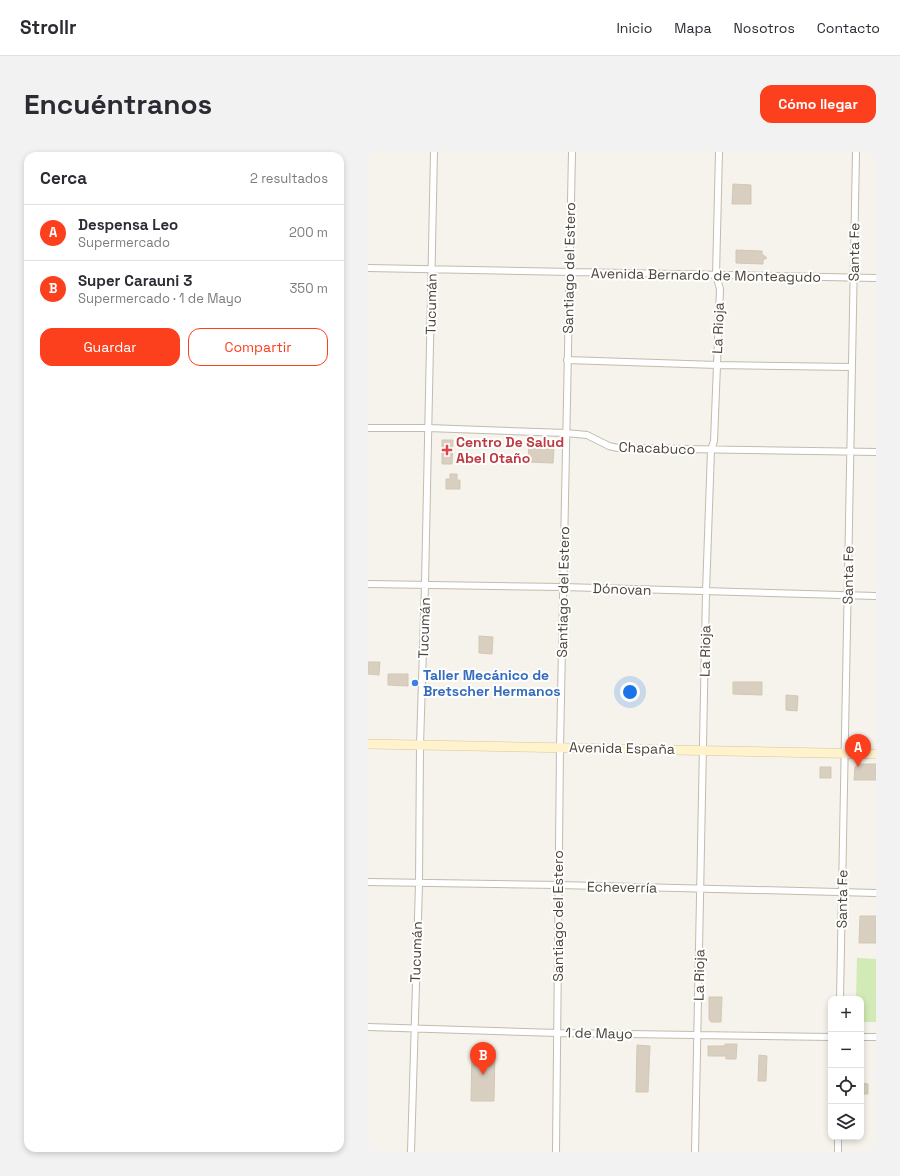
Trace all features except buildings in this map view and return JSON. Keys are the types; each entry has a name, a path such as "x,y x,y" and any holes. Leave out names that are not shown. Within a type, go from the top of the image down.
{"street":[{"name":"Tucumán","path":"411,1152 419,884 420,745 425,585 434,152"},
{"name":"Santiago del Estero","path":"556,1152 560,747 572,152"},
{"name":"La Rioja","path":"695,1152 706,592 711,450 714,441 720,289 716,275 719,152"},
{"name":"Santa Fe","path":"840,996 856,152"},
{"name":"Avenida Bernardo de Monteagudo","path":"368,268 876,278"},
{"path":"567,360 717,365 852,367"},
{"name":"Chacabuco","path":"368,428 428,428 566,433 587,435 610,446 618,448 876,452"},
{"name":"Dónovan","path":"368,584 876,596"},
{"name":"Avenida España","path":"368,744 876,754"},
{"name":"Echeverría","path":"368,882 876,893"},
{"name":"1 de Mayo","path":"368,1027 828,1037"},
{"path":"864,1037 876,1037"},
{"path":"838,1140 838,1152"}],"green space":[{"path":"857,958 876,959 876,1022 864,1022 864,996 856,996"}],"place":[{"name":"Centro De Salud Abel Otaño","path":"447,450"},
{"name":"Taller Mecánico de Bretscher Hermanos","path":"415,683"},
{"name":"Despensa Leo","path":"858,767"},
{"name":"Super Carauni 3","path":"483,1075"}]}
